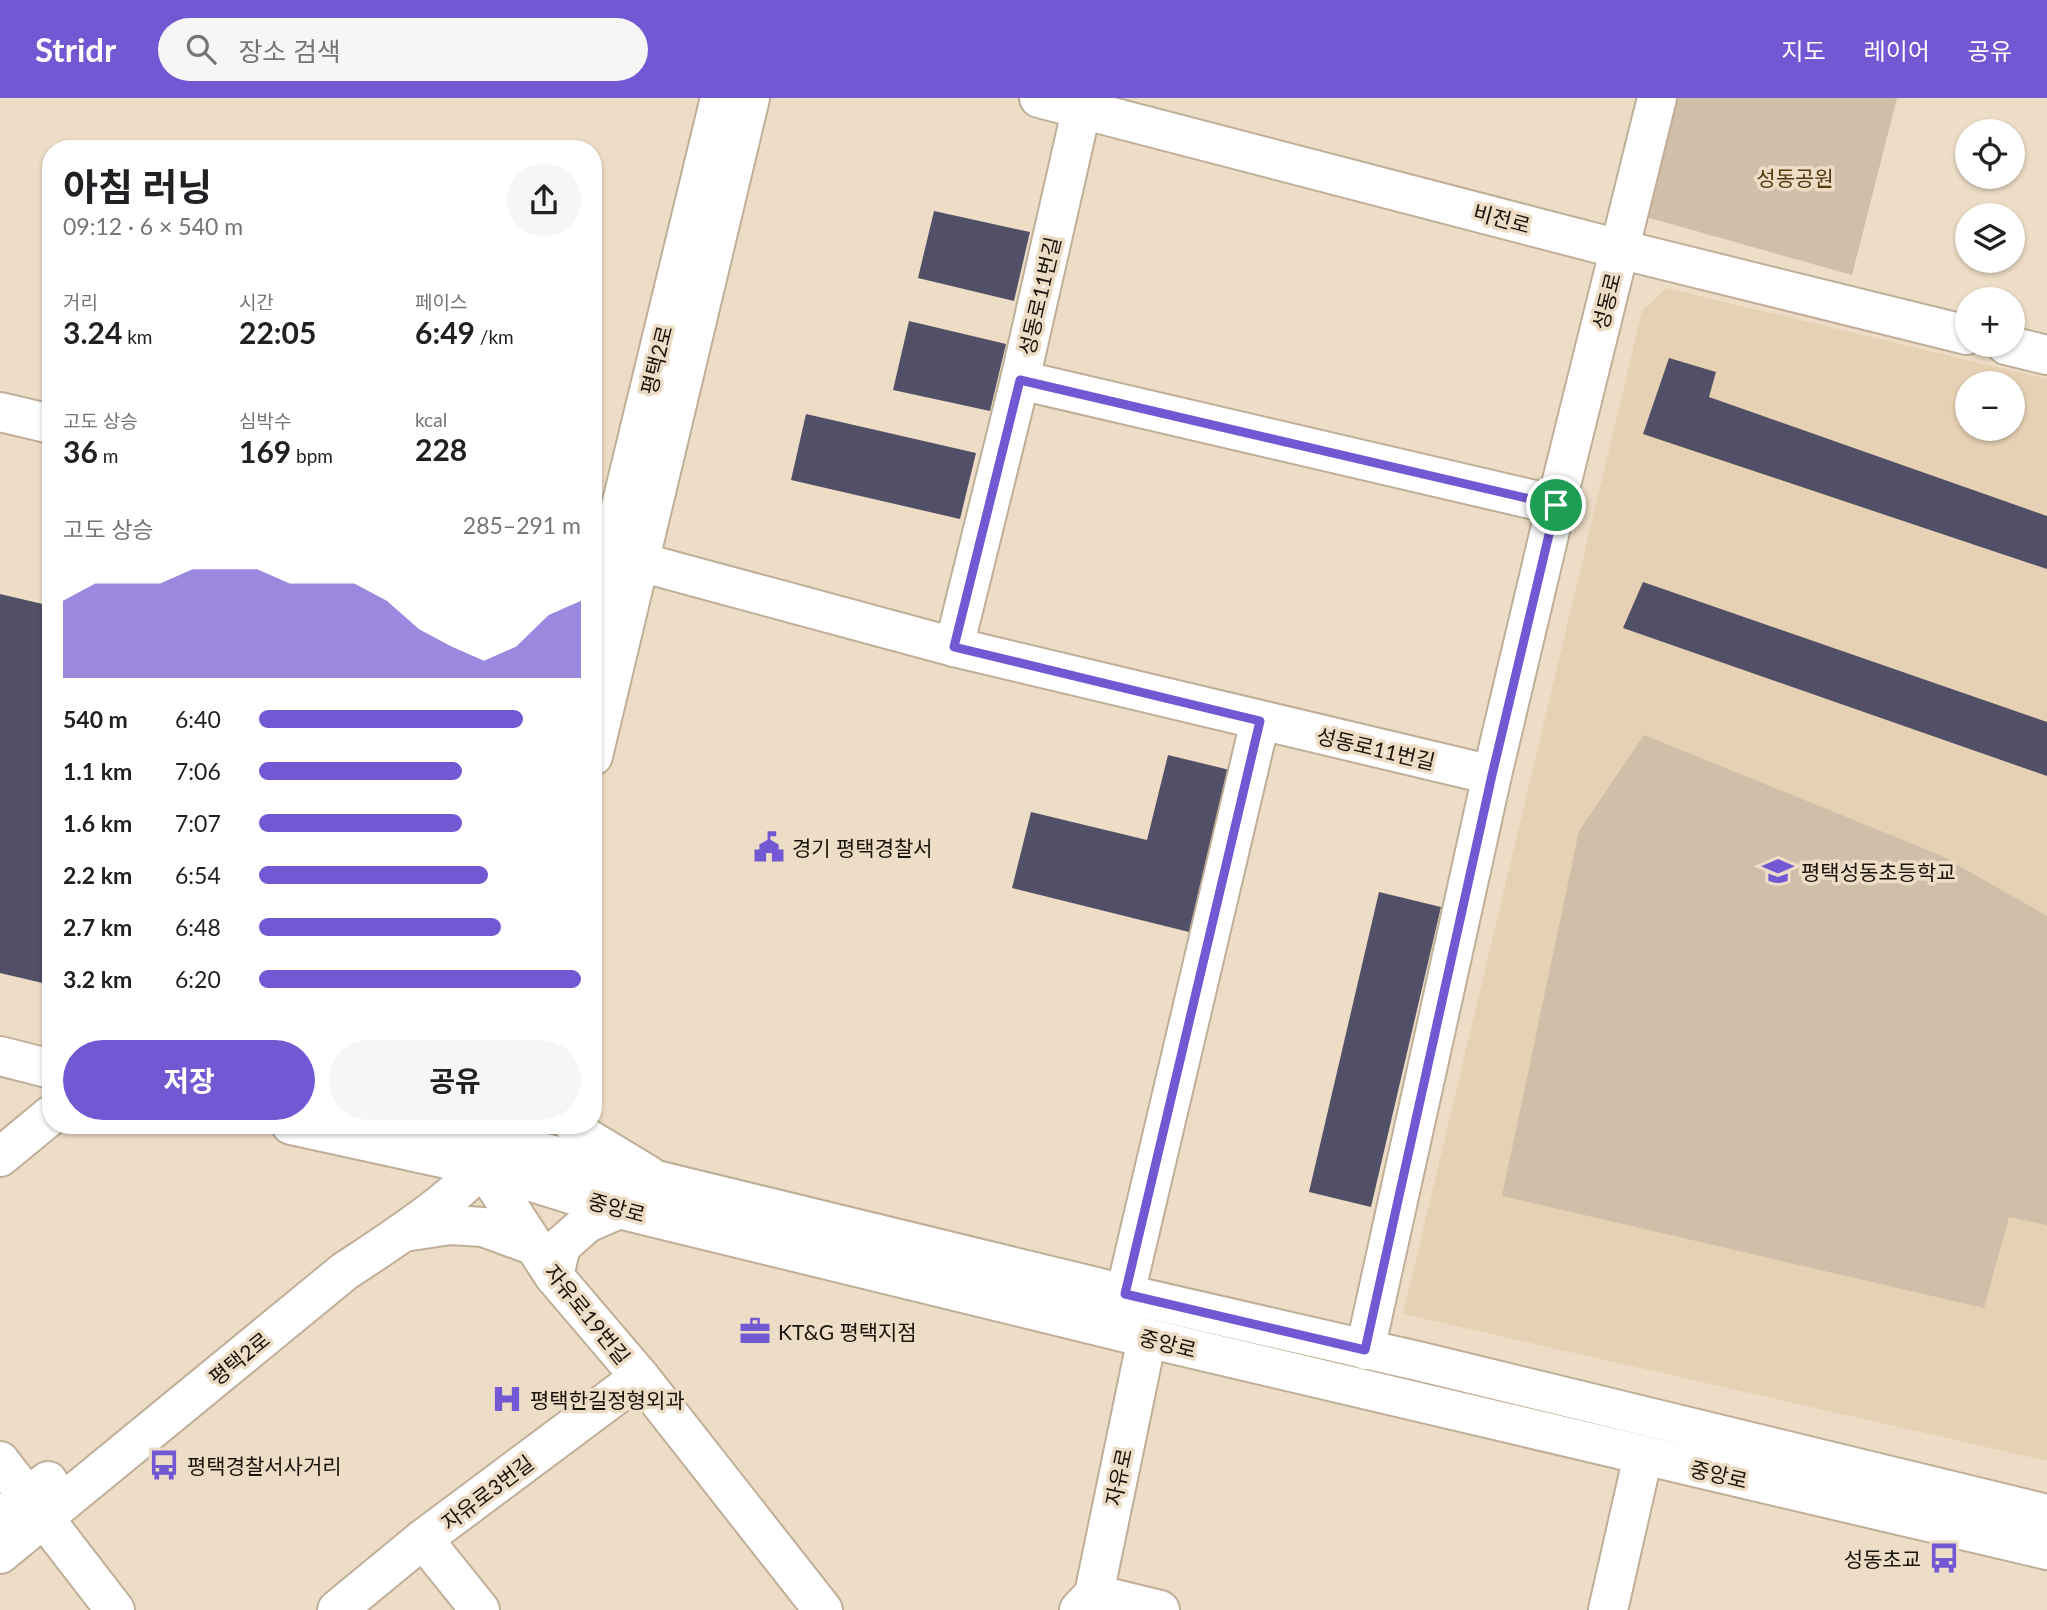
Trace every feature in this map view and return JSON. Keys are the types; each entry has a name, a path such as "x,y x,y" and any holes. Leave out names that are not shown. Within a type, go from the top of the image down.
{"street":[{"name":"평택2로","path":"602,594 614,557 720,98"},
{"path":"602,670 614,557 750,98"},
{"name":"비전로","path":"1039,98 1082,103 1619,249 1955,332"},
{"name":"성동로","path":"1365,1350 1492,775 1657,98"},
{"name":"성동로11번길","path":"954,647 1020,380 1082,103"},
{"path":"2025,350 2047,355"},
{"path":"1020,380 1556,505"},
{"path":"0,412 42,422"},
{"name":"성동로11번길","path":"614,557 954,647 1492,775"},
{"path":"1125,1294 1260,721"},
{"path":"0,1029 42,1039"},
{"path":"0,1056 42,1067"},
{"path":"0,1157 42,1122"},
{"name":"중앙로","path":"386,1134 482,1143 618,1209 1147,1338 2047,1550"},
{"name":"중앙로","path":"446,1134 656,1180 2047,1514"},
{"path":"581,1134 656,1180"},
{"name":"평택2로","path":"0,1554 23,1511 345,1271 404,1232 482,1143"},
{"path":"23,1511 482,1143"},
{"name":"자유로19번길","path":"482,1143 545,1261 823,1610"},
{"path":"404,1232 450,1225 483,1227 545,1261 587,1223 618,1209"},
{"name":"자유로","path":"1086,1602 1147,1338"},
{"name":"자유로3번길","path":"337,1610 423,1539 640,1377"},
{"path":"1608,1610 1643,1456"},
{"path":"0,1461 23,1511 115,1610"},
{"path":"423,1539 480,1610"},
{"path":"1086,1602 1160,1610"}],"shaded area":[{"name":"평택성동초등학교","path":"1666,288 2014,371 1955,371 1955,441 2025,441 2025,374 2047,379 2047,1461 1403,1314 1642,311"}],"green space":[{"name":"성동공원","path":"1668,98 1897,98 1852,275 1639,215"},
{"path":"1644,735 1940,855 2047,916 2047,1225 2009,1217 1984,1308 1502,1196 1579,831"}],"building":[{"path":"934,211 1030,232 1014,301 918,278"},
{"path":"909,321 1006,344 990,411 893,390"},
{"path":"1669,358 1716,372 1709,397 2047,516 2047,569 1643,434"},
{"path":"806,414 976,453 960,519 791,480"},
{"path":"1643,582 2047,722 2047,776 1623,628"},
{"path":"0,594 42,604 42,983 0,973"},
{"path":"1168,755 1234,771 1193,933 1012,888 1031,812 1147,840"},
{"path":"1379,892 1441,907 1371,1207 1309,1192"}],"place":[{"name":"경기 평택경찰서","path":"769,847"},
{"name":"평택성동초등학교","path":"1778,871"},
{"name":"KT&G 평택지점","path":"755,1331"},
{"name":"평택한길정형외과","path":"507,1399"},
{"name":"평택경찰서사거리","path":"164,1465"},
{"name":"성동초교","path":"1944,1558"}],"route":[{"path":"1020,380 1556,505 1492,775 1365,1350 1125,1294 1260,721 954,647 1020,380"}]}
